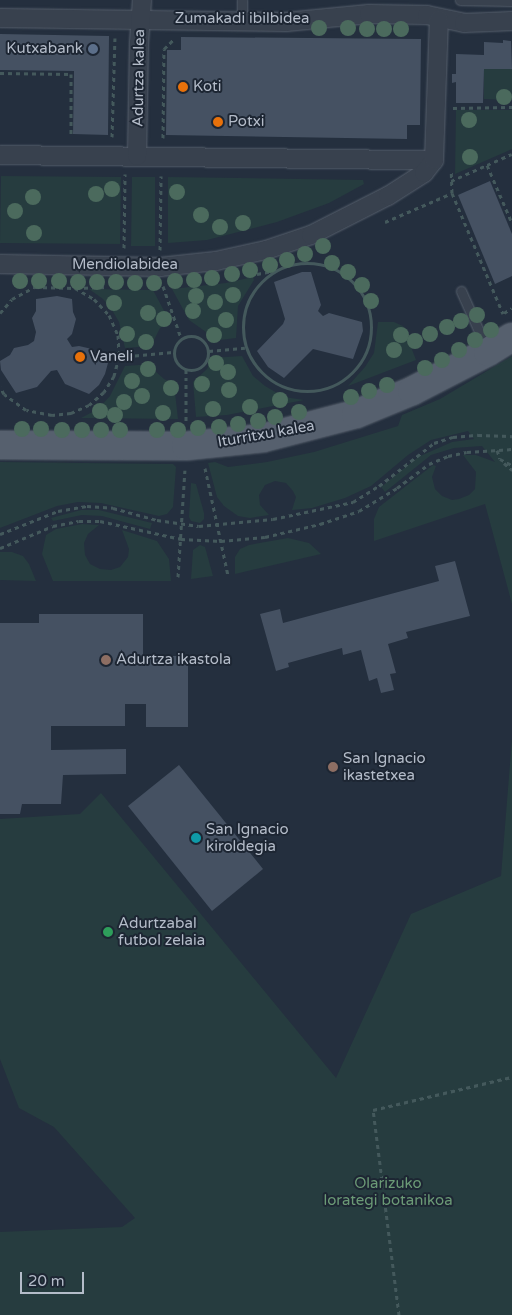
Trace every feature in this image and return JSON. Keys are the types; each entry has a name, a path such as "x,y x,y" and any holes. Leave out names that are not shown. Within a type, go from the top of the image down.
{"main road":[{"name":"Iturritxu kalea","path":"0,445 190,435 264,438 356,414 412,391 508,325"}],"street":[{"name":"Adurtza kalea","path":"136,165 142,0"},
{"name":"Zumakadi ibilbidea","path":"0,18 286,22 369,14 418,14 464,23 512,21"},
{"path":"0,155 136,165 162,157 434,160 439,19"},
{"name":"Mendiolabidea","path":"0,264 160,267 216,261 266,250 311,235 345,220 410,183 424,173 434,160"}],"lane":[{"path":"242,0 242,22"},
{"path":"460,0 512,1"},
{"path":"461,291 483,341"}],"path":[{"path":"104,138 112,138 115,19"},
{"path":"162,157 164,49 177,36"},
{"path":"0,73 71,74 70,137 79,137"},
{"path":"450,108 512,106"},
{"path":"162,138 172,138"},
{"path":"451,181 512,154"},
{"path":"487,164 512,223"},
{"path":"116,173 125,173 136,165"},
{"path":"125,173 124,248 133,248"},
{"path":"152,173 161,173 160,267 163,286 181,338 174,352 176,361 186,369 192,370 202,366 208,357 208,351 201,338 191,335 181,338"},
{"path":"452,193 508,325"},
{"path":"151,249 168,248"},
{"path":"299,263 316,263 334,268 355,284 369,307 372,324 370,342 364,359 353,373 338,384 322,390 303,392 268,379 254,365 245,348 242,326 246,304 258,285 275,271 299,263"},
{"path":"0,313 12,299 36,287 75,288 94,298 109,315 118,335 119,358 114,376 104,392 89,405 71,413 52,415 26,410 4,394 0,386"},
{"path":"483,341 508,325 512,308"},
{"path":"208,351 245,348"},
{"path":"119,358 174,352"},
{"path":"178,577 190,435 186,369"},
{"path":"190,435 218,525 228,574"},
{"path":"0,534 58,511 87,506 113,508 182,524 218,525 273,519 353,502 379,486 434,443 453,437 478,435 512,436"},
{"path":"0,548 53,526 79,521 100,521 181,539 221,541 264,537 320,524 359,511 397,488 428,464 448,456 467,452 512,449"},
{"path":"497,450 500,459 512,470"},
{"path":"500,459 512,465"},
{"path":"399,1315 373,1110 512,1078"}],"green space":[{"path":"484,69 512,69 512,100 484,99"},
{"path":"456,110 512,110 512,149 455,174"},
{"path":"1,176 121,177 120,244 0,243"},
{"path":"132,177 155,177 155,246 131,246"},
{"path":"168,177 363,180 364,184 329,203 277,222 207,240 168,243"},
{"path":"253,277 254,280 238,306 236,338 212,341 206,332 189,320 172,289 226,283"},
{"path":"89,289 153,290 170,322 160,328 151,346 125,348 119,322 112,310 103,299"},
{"path":"378,322 394,322 403,326 416,360 348,386 365,367 374,353"},
{"path":"242,356 253,376 265,386 284,397 304,400 227,415 196,417 193,382 207,369 212,358"},
{"path":"512,356 512,604 485,504 374,541 374,519 379,507 433,465 436,466 432,477 435,489 442,496 452,500 459,499 469,495 475,489 476,472 463,455 476,455 495,462 482,446 454,448 431,455 385,492 381,487 418,457 452,442 474,439 468,431 431,440 408,455 371,486 345,498 312,508 292,510 296,497 293,491 286,483 275,481 265,485 259,495 260,505 269,515 250,518 238,516 224,506 217,497 208,463 215,462 228,467 267,462 314,452 398,426 402,415 440,399"},
{"path":"152,364 155,371 164,379 174,384 178,419 81,418 98,409 110,396 125,366"},
{"path":"0,462 173,464 176,467 173,507 167,514 159,516 101,503 78,502 57,506 0,528"},
{"path":"191,483 196,484 204,513 204,519 200,523 191,521 189,517"},
{"path":"81,510 99,510 152,523 150,529 102,516 82,515 53,521 51,518"},
{"path":"82,524 99,525 88,534 84,543 85,555 90,564 100,569 111,570 120,567 128,557 129,549 122,530 157,541 169,559 171,581 53,581 42,554 46,535 56,529"},
{"path":"288,538 309,543 321,554 235,574 235,557 240,549 249,545"},
{"path":"200,545 205,547 213,576 191,579 193,550"},
{"path":"0,552 12,552 23,556 29,564 36,581 0,580"},
{"name":"Olarizuko lorategi botanikoa","path":"512,739 512,1315 0,1315 0,1232 122,1227 135,1218 54,1127 19,1108 0,1059 0,819 80,814 101,793 336,1078 411,914 501,876"}],"building":[{"path":"0,34 109,36 108,135 73,134 74,71 0,70"},
{"path":"181,37 421,39 420,125 407,125 407,139 166,135 167,50 181,50"},
{"path":"503,40 511,41 512,69 484,69 483,103 456,103 456,82 452,83 452,74 456,74 456,54 484,55 484,42 503,43"},
{"path":"490,181 512,234 512,276 495,284 458,195"},
{"path":"302,272 311,272 321,305 318,311 323,316 329,313 362,322 363,331 353,359 313,349 284,378 268,367 257,351 283,324 285,319 274,282"},
{"path":"57,296 72,299 73,312 76,319 72,334 67,339 72,347 79,346 92,349 98,357 108,363 105,374 99,385 89,394 65,384 57,370 51,371 37,387 16,393 1,370 0,361 10,355 14,348 28,345 34,341 36,332 32,318 36,311 36,299"},
{"path":"455,561 470,616 406,632 408,638 388,644 396,673 390,674 394,690 381,693 377,678 369,681 361,650 343,655 342,648 288,663 289,667 276,671 260,614 280,609 283,623 439,581 435,566"},
{"path":"39,614 143,614 143,656 188,656 188,727 146,727 146,704 125,704 125,726 51,726 51,750 126,749 126,774 63,775 61,804 22,804 20,814 0,814 0,623 39,623"},
{"name":"San Ignacio kiroldegia","path":"179,765 263,869 212,911 128,806"}],"place":[{"name":"Kutxabank","path":"93,49"},
{"name":"Koti","path":"183,87"},
{"name":"Potxi","path":"218,122"},
{"name":"Vaneli","path":"80,357"},
{"name":"Adurtza ikastola","path":"106,660"},
{"name":"San Ignacio ikastetxea","path":"333,767"},
{"name":"San Ignacio kiroldegia","path":"196,838"},
{"name":"Adurtzabal futbol zelaia","path":"108,932"}]}
